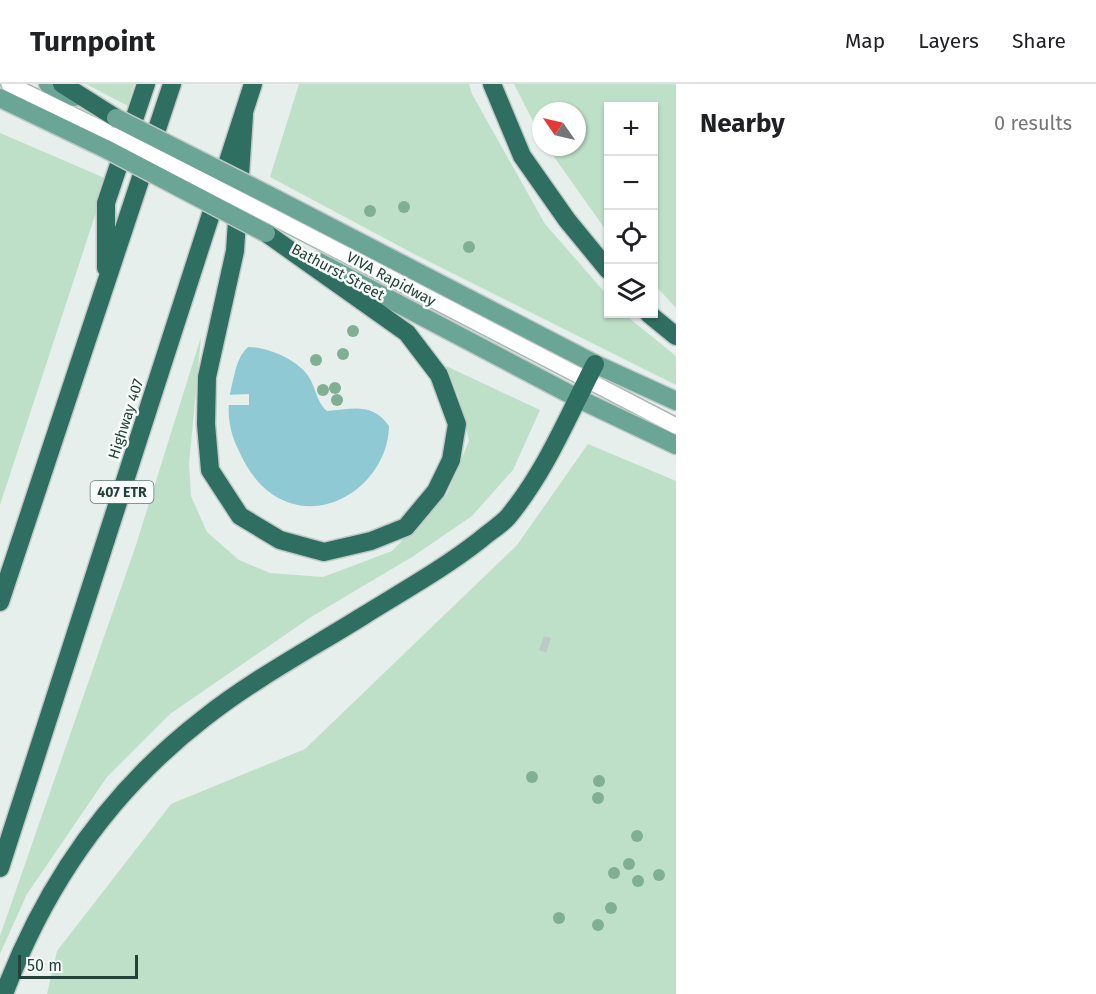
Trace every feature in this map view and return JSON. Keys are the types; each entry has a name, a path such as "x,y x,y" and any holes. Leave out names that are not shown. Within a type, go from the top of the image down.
{"highway":[{"path":"62,84 112,134"},
{"path":"106,282 106,203 146,84"},
{"path":"0,602 172,84"},
{"name":"Highway 407","path":"0,868 253,84"},
{"path":"492,84 522,156 567,220 604,264"},
{"path":"243,115 235,251 207,377 206,424 210,470 240,516 280,540 324,552 371,541 406,527 436,491 451,460 457,424 439,375 407,333 271,216"},
{"path":"654,318 676,336"},
{"path":"4,994 15,964 46,902 85,838 143,772 203,719 312,648 446,567 507,518 557,444 595,364"}],"main road":[{"name":"Bathurst Street","path":"48,84 112,134 271,216 676,401"},
{"name":"Bathurst Street","path":"0,98 112,134 271,216 579,399 676,445"}],"lane":[{"path":"9,84 112,134"},
{"name":"VIVA Rapidway","path":"271,216 676,426"}],"green space":[{"path":"86,84 134,84 128,106"},
{"path":"299,84 469,84 472,94 545,224 604,291 604,318 629,318 676,356 676,385 414,254 270,177"},
{"path":"514,84 676,84 676,308 658,288 658,102 604,102 604,227 553,156 586,156 586,102 532,102 532,119"},
{"path":"0,133 107,179 0,505"},
{"path":"201,337 189,464 191,496 207,532 239,560 270,573 323,577 392,551 447,494 469,441 459,398 446,366 540,410 513,470 472,516 412,557 311,617 170,714 107,777 27,894 0,954 0,936 136,545"},
{"path":"588,444 676,481 676,994 47,994 57,951 171,804 305,749 517,545"}],"water":[{"path":"248,347 266,350 294,362 308,375 320,402 327,411 369,410 383,418 389,426 386,447 377,466 365,482 349,494 331,503 312,506 292,503 272,494 252,475 236,443 229,413 229,397 236,366"}],"pier":[{"path":"249,394 249,405 227,405 227,395"}],"building":[{"path":"544,636 551,638 546,653 539,650"}]}
